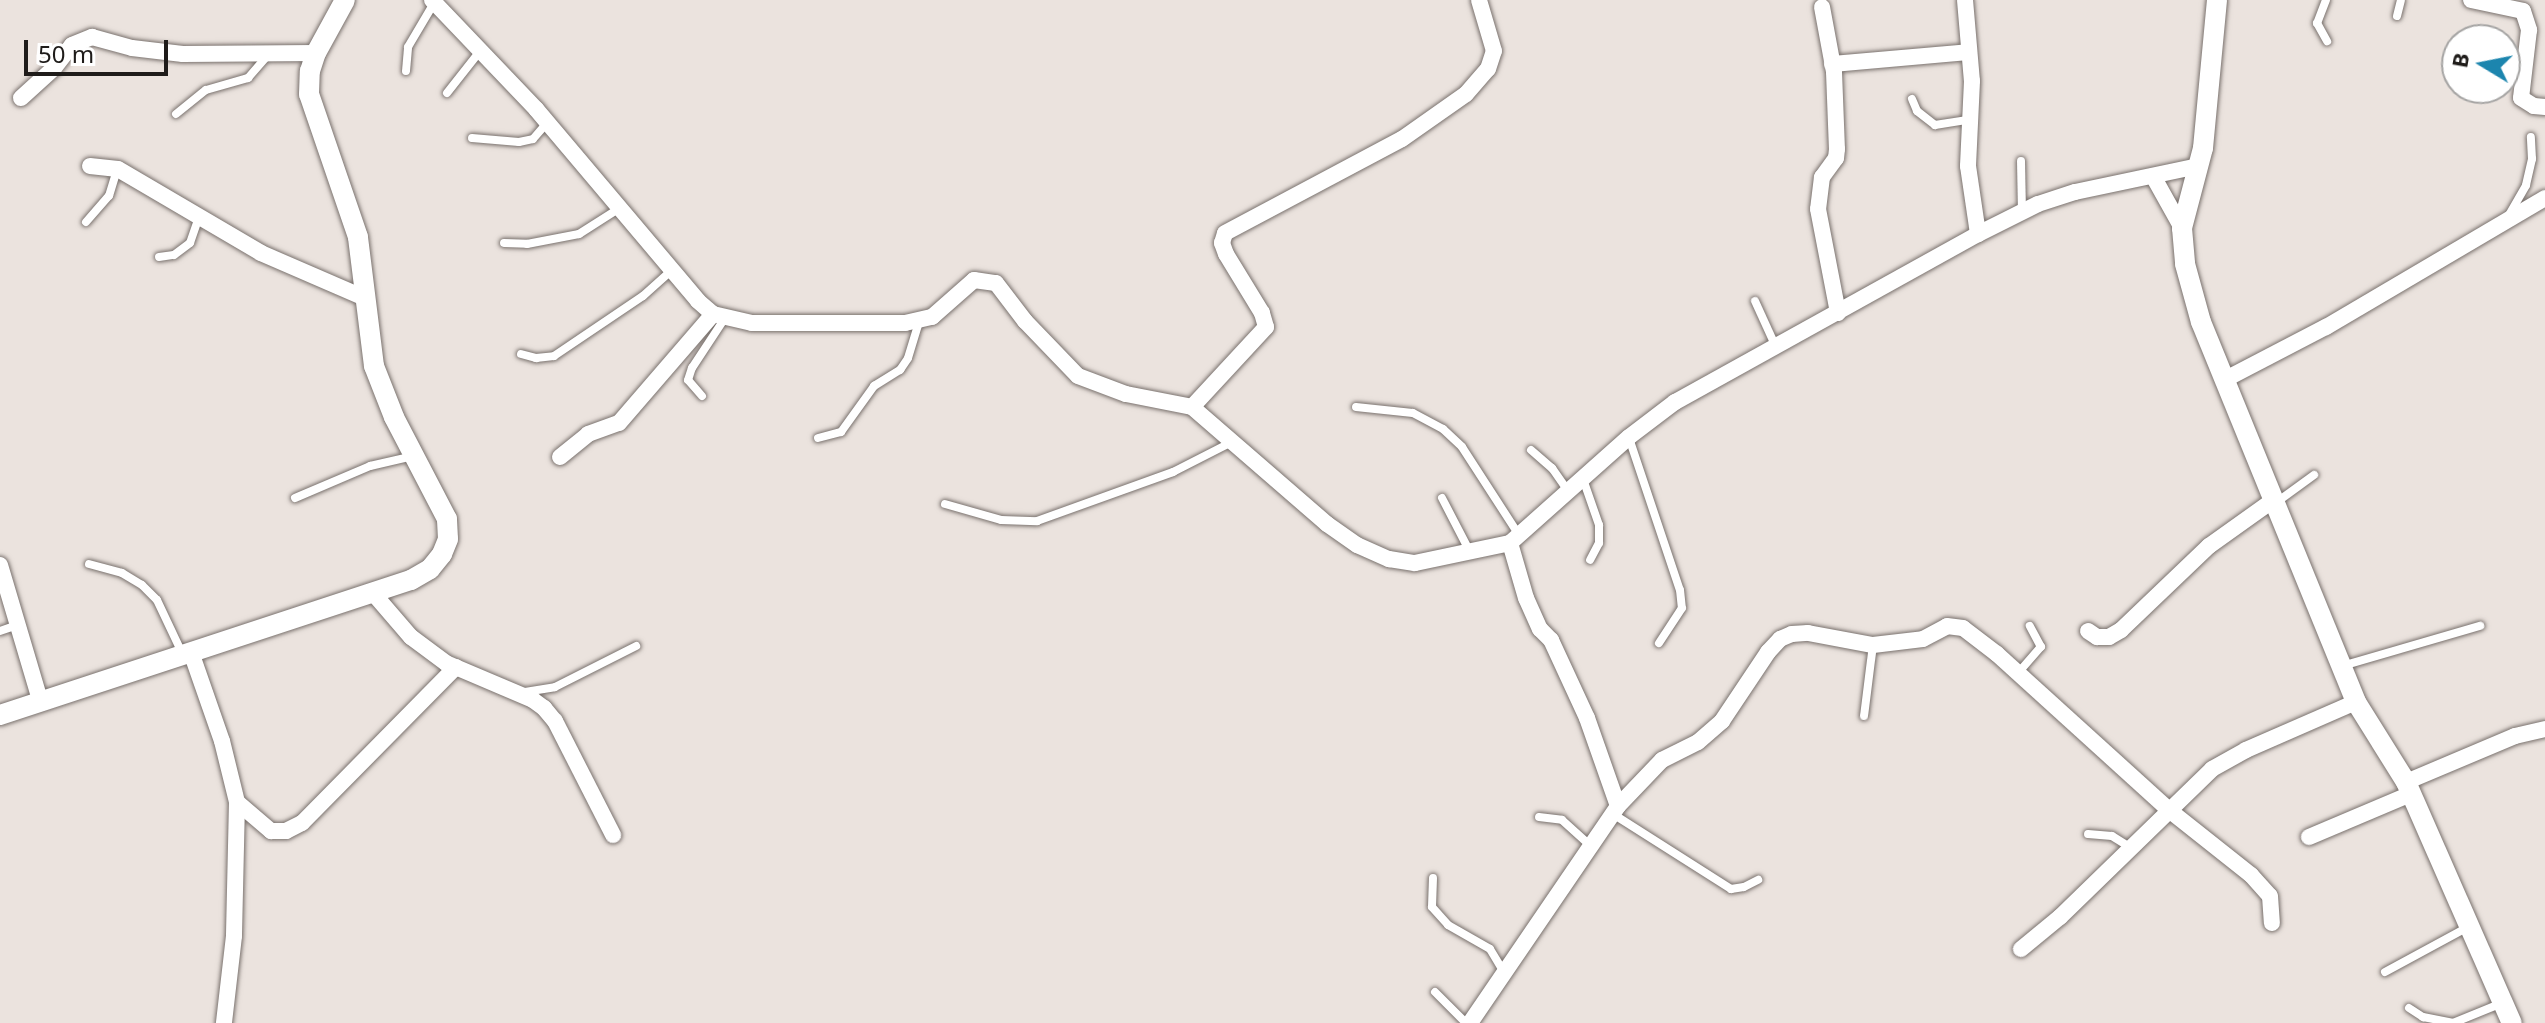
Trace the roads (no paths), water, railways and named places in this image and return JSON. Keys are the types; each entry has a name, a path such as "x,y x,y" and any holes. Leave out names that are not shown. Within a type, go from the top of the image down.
{"street":[{"path":"0,715 188,656 411,580 430,569 442,554 448,539 447,519 374,366 358,237 309,94 310,71 316,53 345,0"},
{"path":"1192,407 1266,327 1262,313 1226,254 1222,243 1225,233 1402,139 1466,94 1488,69 1494,51 1479,0"},
{"path":"1965,0 1972,81 1968,166 1978,234"},
{"path":"2217,0 2198,166 2182,228 2185,264 2197,307 2273,503 2356,702 2409,788 2512,1023"},
{"path":"2471,0 2523,11 2529,30 2521,98 2534,106 2545,107"},
{"path":"433,2 482,49 672,270 719,315 752,323 919,320 932,317 974,280 982,278 996,283 1025,321 1078,376 1126,394 1192,407 1327,524 1357,545 1389,559 1415,563 1471,553 1514,539 1629,437 1675,402 1978,234 2022,212 2075,192 2198,166"},
{"path":"1822,7 1832,64 1837,149 1836,158 1822,177 1818,209 1838,313"},
{"path":"21,98 72,45 92,37 132,48 183,54 316,53"},
{"path":"1832,64 1968,52"},
{"path":"90,166 118,169 261,253 365,298"},
{"path":"2153,176 2182,228"},
{"path":"2224,380 2326,327 2545,198"},
{"path":"560,457 588,434 619,423 719,315"},
{"path":"2088,631 2097,637 2109,637 2121,630 2209,546 2273,503"},
{"path":"1514,539 1526,598 1587,718 1616,810"},
{"path":"0,565 41,703"},
{"path":"373,593 411,637 456,667 533,700 555,721 613,835"},
{"path":"1468,1023 1616,810 1662,760 1698,742 1722,721 1780,639 1792,634 1808,633 1873,645 1923,639 1955,626 1963,628 2018,673 2169,810 2251,875 2270,896 2272,923"},
{"path":"188,656 222,741 237,802 234,936 224,1023"},
{"path":"237,802 271,831 286,831 302,823 456,667"},
{"path":"2021,949 2060,917 2212,769 2246,750 2356,702"},
{"path":"2309,837 2515,736 2545,729"}],"lane":[{"path":"2326,0 2317,23 2327,41"},
{"path":"2397,16 2401,0"},
{"path":"406,71 408,47 433,2"},
{"path":"447,93 482,49"},
{"path":"176,114 206,90 248,78 269,54"},
{"path":"1912,99 1917,111 1935,125 1968,120"},
{"path":"472,138 519,142 533,139 547,122"},
{"path":"2505,222 2526,185 2532,159 2531,137"},
{"path":"2021,161 2022,212"},
{"path":"86,222 109,196 118,169"},
{"path":"504,243 527,244 579,234 620,208"},
{"path":"159,257 174,255 190,243 199,216"},
{"path":"521,354 536,358 554,356 643,296 672,270"},
{"path":"1755,301 1777,348"},
{"path":"702,396 688,380 719,315"},
{"path":"818,438 841,432 874,386 900,370 908,358 919,320"},
{"path":"1356,407 1413,413 1443,429 1462,447 1514,539"},
{"path":"1629,437 1680,590 1682,608 1659,643"},
{"path":"945,504 1001,520 1037,521 1173,472 1232,441"},
{"path":"1531,450 1552,468 1568,491"},
{"path":"295,498 370,466 414,455"},
{"path":"2273,503 2314,475"},
{"path":"1583,478 1599,525 1599,543 1590,560"},
{"path":"1442,498 1471,553"},
{"path":"89,564 122,573 157,600 188,656"},
{"path":"0,631 18,625"},
{"path":"2018,673 2041,647 2030,626"},
{"path":"2341,667 2480,626"},
{"path":"1864,716 1873,645"},
{"path":"516,692 540,692 555,687 636,646"},
{"path":"1616,810 1731,889 1758,880"},
{"path":"1539,817 1562,820 1591,846"},
{"path":"2088,834 2112,836 2131,848"},
{"path":"1433,878 1432,907 1448,925 1490,949 1505,973"},
{"path":"2385,972 2469,927"},
{"path":"1435,992 1468,1023"},
{"path":"2409,1008 2423,1017 2453,1023 2503,1003"}]}
